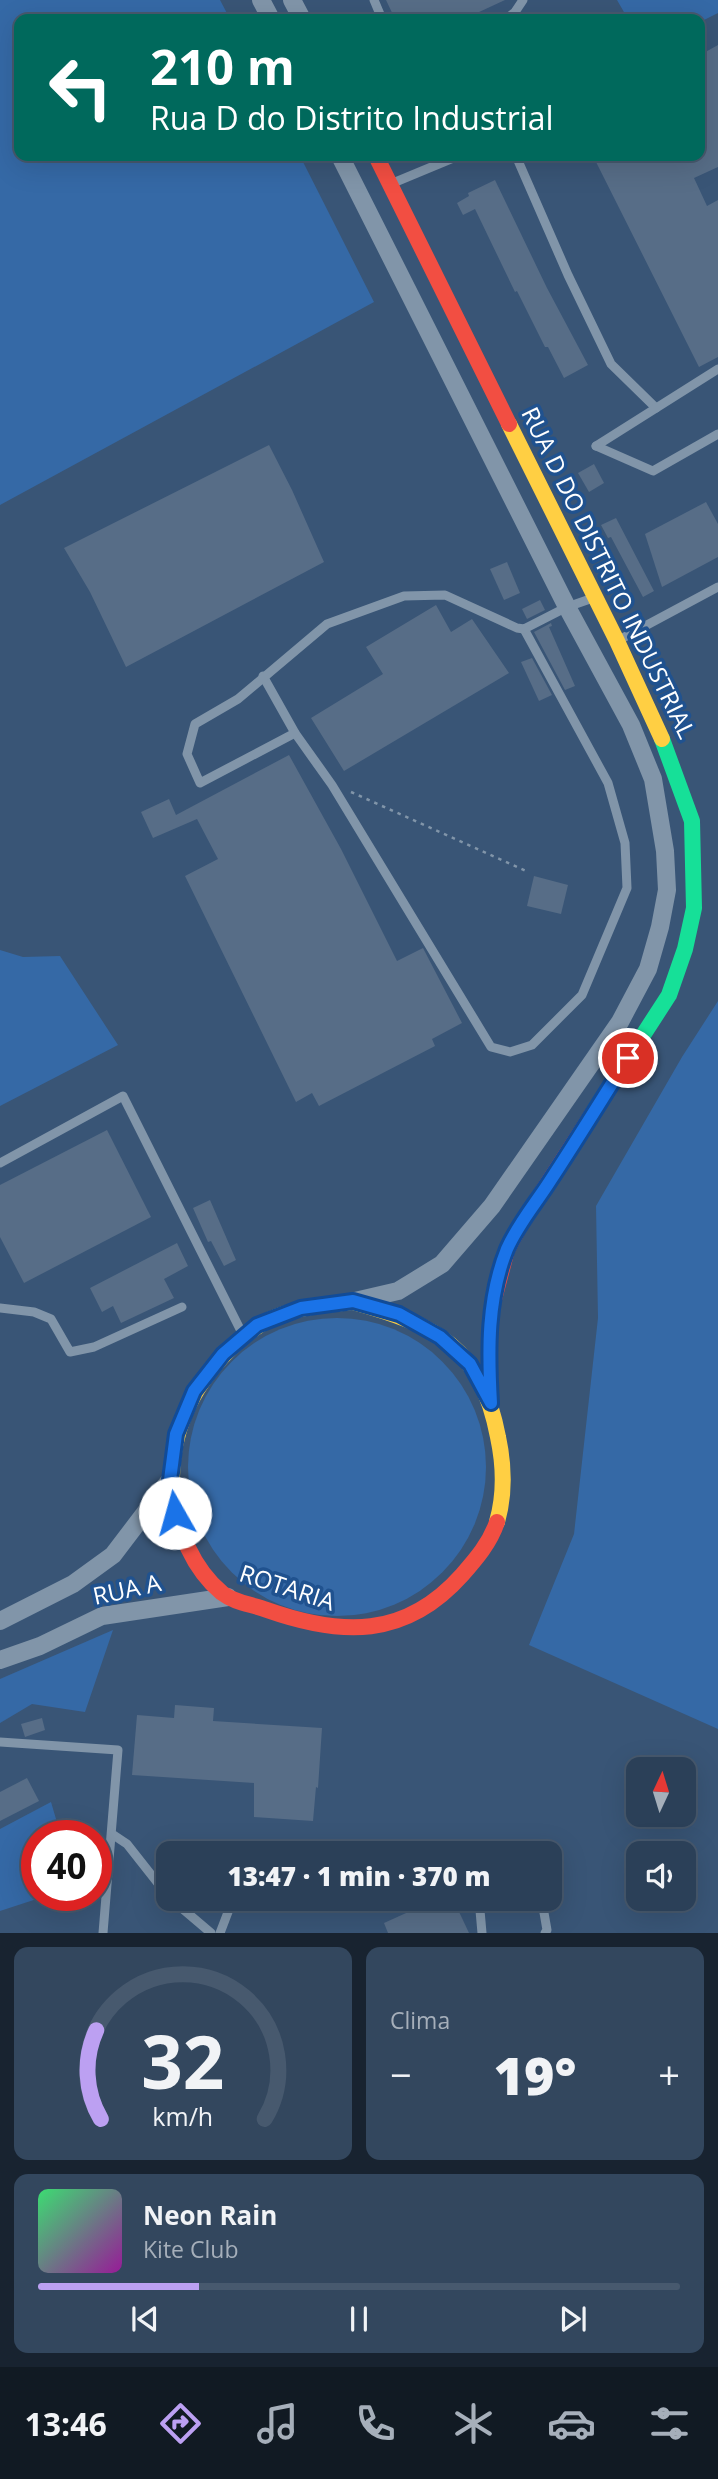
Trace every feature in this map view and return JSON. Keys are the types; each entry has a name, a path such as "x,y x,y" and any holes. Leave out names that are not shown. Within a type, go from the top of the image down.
{"street":[{"name":"RUA D DO DISTRITO INDUSTRIAL","path":"343,161 567,607 631,725 653,779 665,851 667,890 648,969 620,1022 492,1206 442,1264 398,1291 353,1301"},
{"name":"RUA D DO DISTRITO INDUSTRIAL","path":"379,161 617,641 671,760 692,821 694,908 685,949 668,995 528,1212 508,1248 500,1272 490,1326 488,1348 491,1403"},
{"name":"ROTARIA","path":"353,1301 399,1314 440,1337 470,1364 491,1403 502,1457 503,1485 499,1513 490,1540 458,1581 435,1600 384,1626 344,1630 303,1622 228,1597 203,1573 186,1544 175,1513 170,1480 176,1434 194,1391 223,1354 257,1325 301,1308 353,1301"},
{"name":"RUA A","path":"0,1621 73,1584 113,1555 170,1480"},
{"name":"RUA A","path":"0,1660 40,1646 102,1616 228,1597"}],"lane":[{"path":"512,14 523,0"},
{"path":"392,184 446,161"},
{"path":"518,161 611,364 656,408"},
{"path":"718,369 596,446 653,471 718,434"},
{"path":"617,641 718,587"},
{"path":"295,733 200,783 187,754 195,724 238,699 327,624 404,596 445,595 524,629 567,607 595,597"},
{"path":"263,676 295,733 332,785 491,1047 510,1052 532,1045 582,995 627,888 625,843 608,783 524,629"},
{"path":"0,1163 123,1096 243,1337"},
{"path":"0,1308 34,1312 51,1319 70,1352 94,1347 182,1307"},
{"path":"0,1742 118,1750 112,1834 127,1844 156,1880"},
{"path":"103,1933 105,1911"},
{"path":"186,1911 211,1933"},
{"path":"220,1933 228,1911"},
{"path":"480,1911 482,1933"},
{"path":"544,1911 547,1930 545,1933"}],"path":[{"path":"332,785 372,799 526,870"}],"shaded area":[{"path":"0,0 220,0 227,14 14,14 14,161 303,161 374,302 0,505"},
{"path":"617,0 718,0 718,13 705,20 705,14 625,14"},
{"path":"0,950 23,957 60,956 118,1045 0,1106"},
{"path":"718,1001 718,1729 529,1645 574,1534 598,1318 596,1206 682,1057"},
{"path":"337,1318 366,1321 394,1330 420,1343 442,1362 461,1384 474,1410 483,1438 486,1467 483,1496 474,1524 461,1550 442,1572 420,1591 394,1604 366,1613 337,1616 308,1613 280,1604 254,1591 232,1572 213,1550 200,1524 191,1496 188,1467 191,1438 200,1410 213,1384 232,1362 254,1343 280,1330 308,1321"},
{"path":"113,1630 85,1712 32,1704 0,1723 0,1679"},
{"path":"51,1802 56,1820 21,1820 21,1904 0,1911 0,1829"}],"building":[{"path":"386,0 505,0 475,14 393,14"},
{"path":"718,45 718,167 694,178 707,206 718,200 718,357 699,367 596,161 705,161 705,52"},
{"path":"495,180 588,365 564,378 517,291 515,292 475,209 463,215 457,203 469,196 468,193"},
{"path":"269,445 324,562 126,667 90,592 64,548"},
{"path":"594,464 604,483 589,492 578,473"},
{"path":"706,502 718,524 718,557 662,587 645,534"},
{"path":"616,518 654,591 643,597 611,537 608,538 601,525"},
{"path":"507,562 520,593 504,600 490,569"},
{"path":"540,600 545,610 527,619 522,609"},
{"path":"436,605 451,632 472,619 509,673 344,771 311,718 383,674 366,647"},
{"path":"551,623 552,626 549,627 575,686 565,690 534,632"},
{"path":"532,658 552,695 539,701 521,662"},
{"path":"289,755 341,849 397,961 423,948 462,1023 432,1039 435,1046 319,1106 312,1093 296,1102 185,876 218,859 197,819 153,838 141,812 169,799 176,815"},
{"path":"534,876 568,885 561,914 527,906"},
{"path":"107,1130 151,1217 24,1283 0,1237 0,1185"},
{"path":"210,1200 236,1260 224,1266 211,1241 208,1242 193,1208"},
{"path":"177,1243 188,1266 164,1279 174,1298 121,1323 113,1306 102,1312 90,1288"},
{"path":"175,1705 214,1708 213,1721 322,1728 313,1821 254,1817 254,1783 132,1775 137,1715 174,1718"},
{"path":"42,1718 45,1730 25,1737 21,1724"},
{"path":"27,1778 39,1801 0,1821 0,1792"},
{"path":"410,1911 459,1911 469,1933 388,1933 384,1923"}],"traffic: fast":[{"path":"594,1111 669,995 685,949 694,908 692,821 662,739"}],"traffic: slow":[{"path":"509,424 617,641 662,739"},
{"path":"353,1302 408,1320 431,1331 450,1344 467,1361 480,1381 490,1406 500,1448 502,1490 497,1522"},
{"path":"173,1494 174,1453 184,1415 203,1380 230,1349 253,1329 289,1312 353,1302"}],"traffic: jam":[{"path":"378,161 509,424"},
{"path":"491,1403 489,1345 492,1307 507,1250 594,1111"},
{"path":"173,1494 178,1521 188,1548 203,1572 222,1593 294,1619 346,1627 395,1621 418,1611 440,1596 477,1557 491,1537 497,1522"}],"route":[{"path":"175,1513 170,1480 176,1434 194,1391 223,1354 257,1325 301,1308 353,1301 399,1314 440,1337 470,1364 491,1403 488,1348 491,1315 508,1248 528,1212 628,1058"}]}
